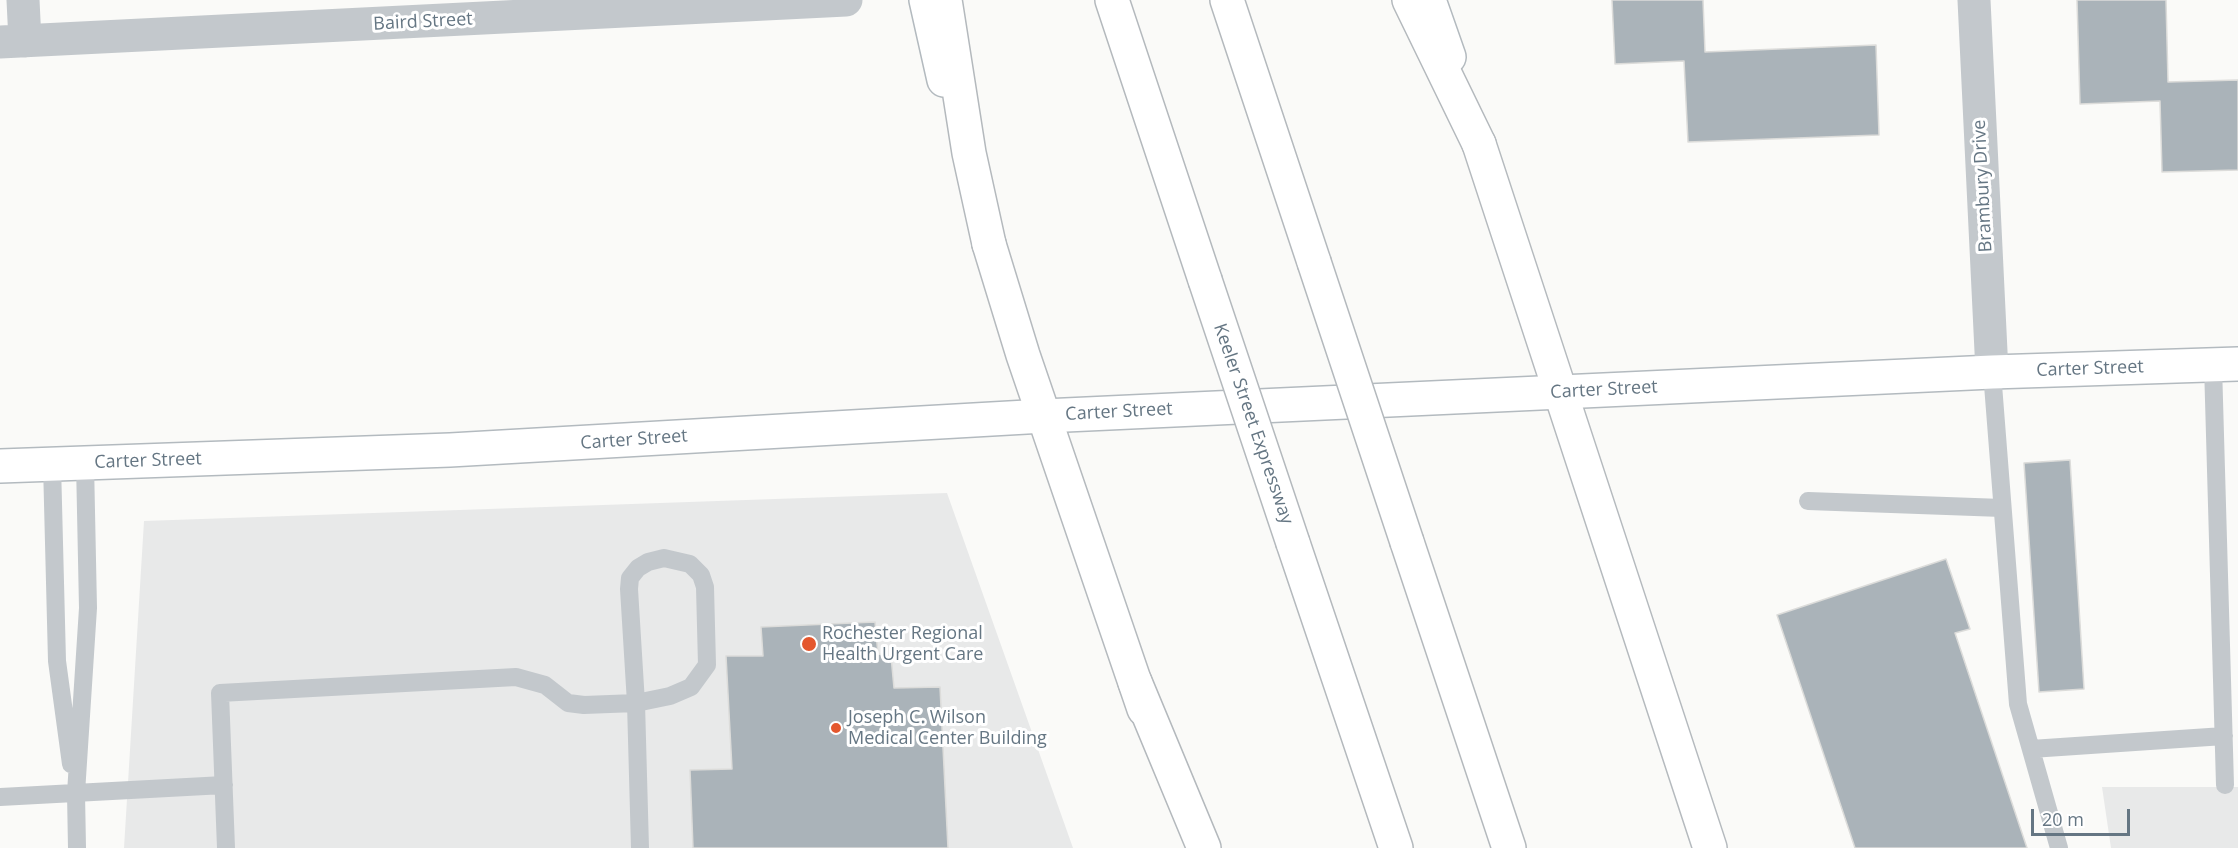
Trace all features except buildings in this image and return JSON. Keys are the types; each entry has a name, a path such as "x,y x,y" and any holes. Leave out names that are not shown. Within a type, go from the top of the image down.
{"main road":[{"path":"926,0 952,110 989,244 1044,416 1190,848"},
{"path":"945,0 969,153 989,244"},
{"name":"Keeler Street Expressway","path":"1112,0 1396,848"},
{"path":"1227,0 1509,848"},
{"path":"1409,0 1479,144"},
{"path":"1429,0 1479,144 1710,848"},
{"name":"Carter Street","path":"0,466 450,450 1044,416 1992,372 2226,365"},
{"path":"1135,682 1204,848"}],"street":[{"path":"13,42 23,0"},
{"name":"Baird Street","path":"13,42 405,11 846,0"},
{"name":"Brambury Drive","path":"1974,0 1992,372"}],"lane":[{"path":"2225,785 2226,365"},
{"path":"1992,372 2018,704 2059,848"},
{"path":"77,848 76,793 88,608 85,463"},
{"path":"52,464 58,672 76,793"},
{"path":"1808,501 2002,508"},
{"path":"226,848 220,693 516,677 545,685 568,703 636,704 670,696 691,687 707,665 705,587 701,575 690,564 664,558 648,562 638,568 630,578 629,589 636,704 640,848"},
{"path":"2031,749 2224,736"},
{"path":"0,797 224,785"}],"shaded area":[{"path":"947,493 1073,848 124,848 144,521"},
{"path":"2102,787 2238,787 2238,848 2111,848"}],"place":[{"name":"Rochester Regional Health Urgent Care","path":"809,644"},
{"name":"Joseph C. Wilson Medical Center Building","path":"836,728"}]}
